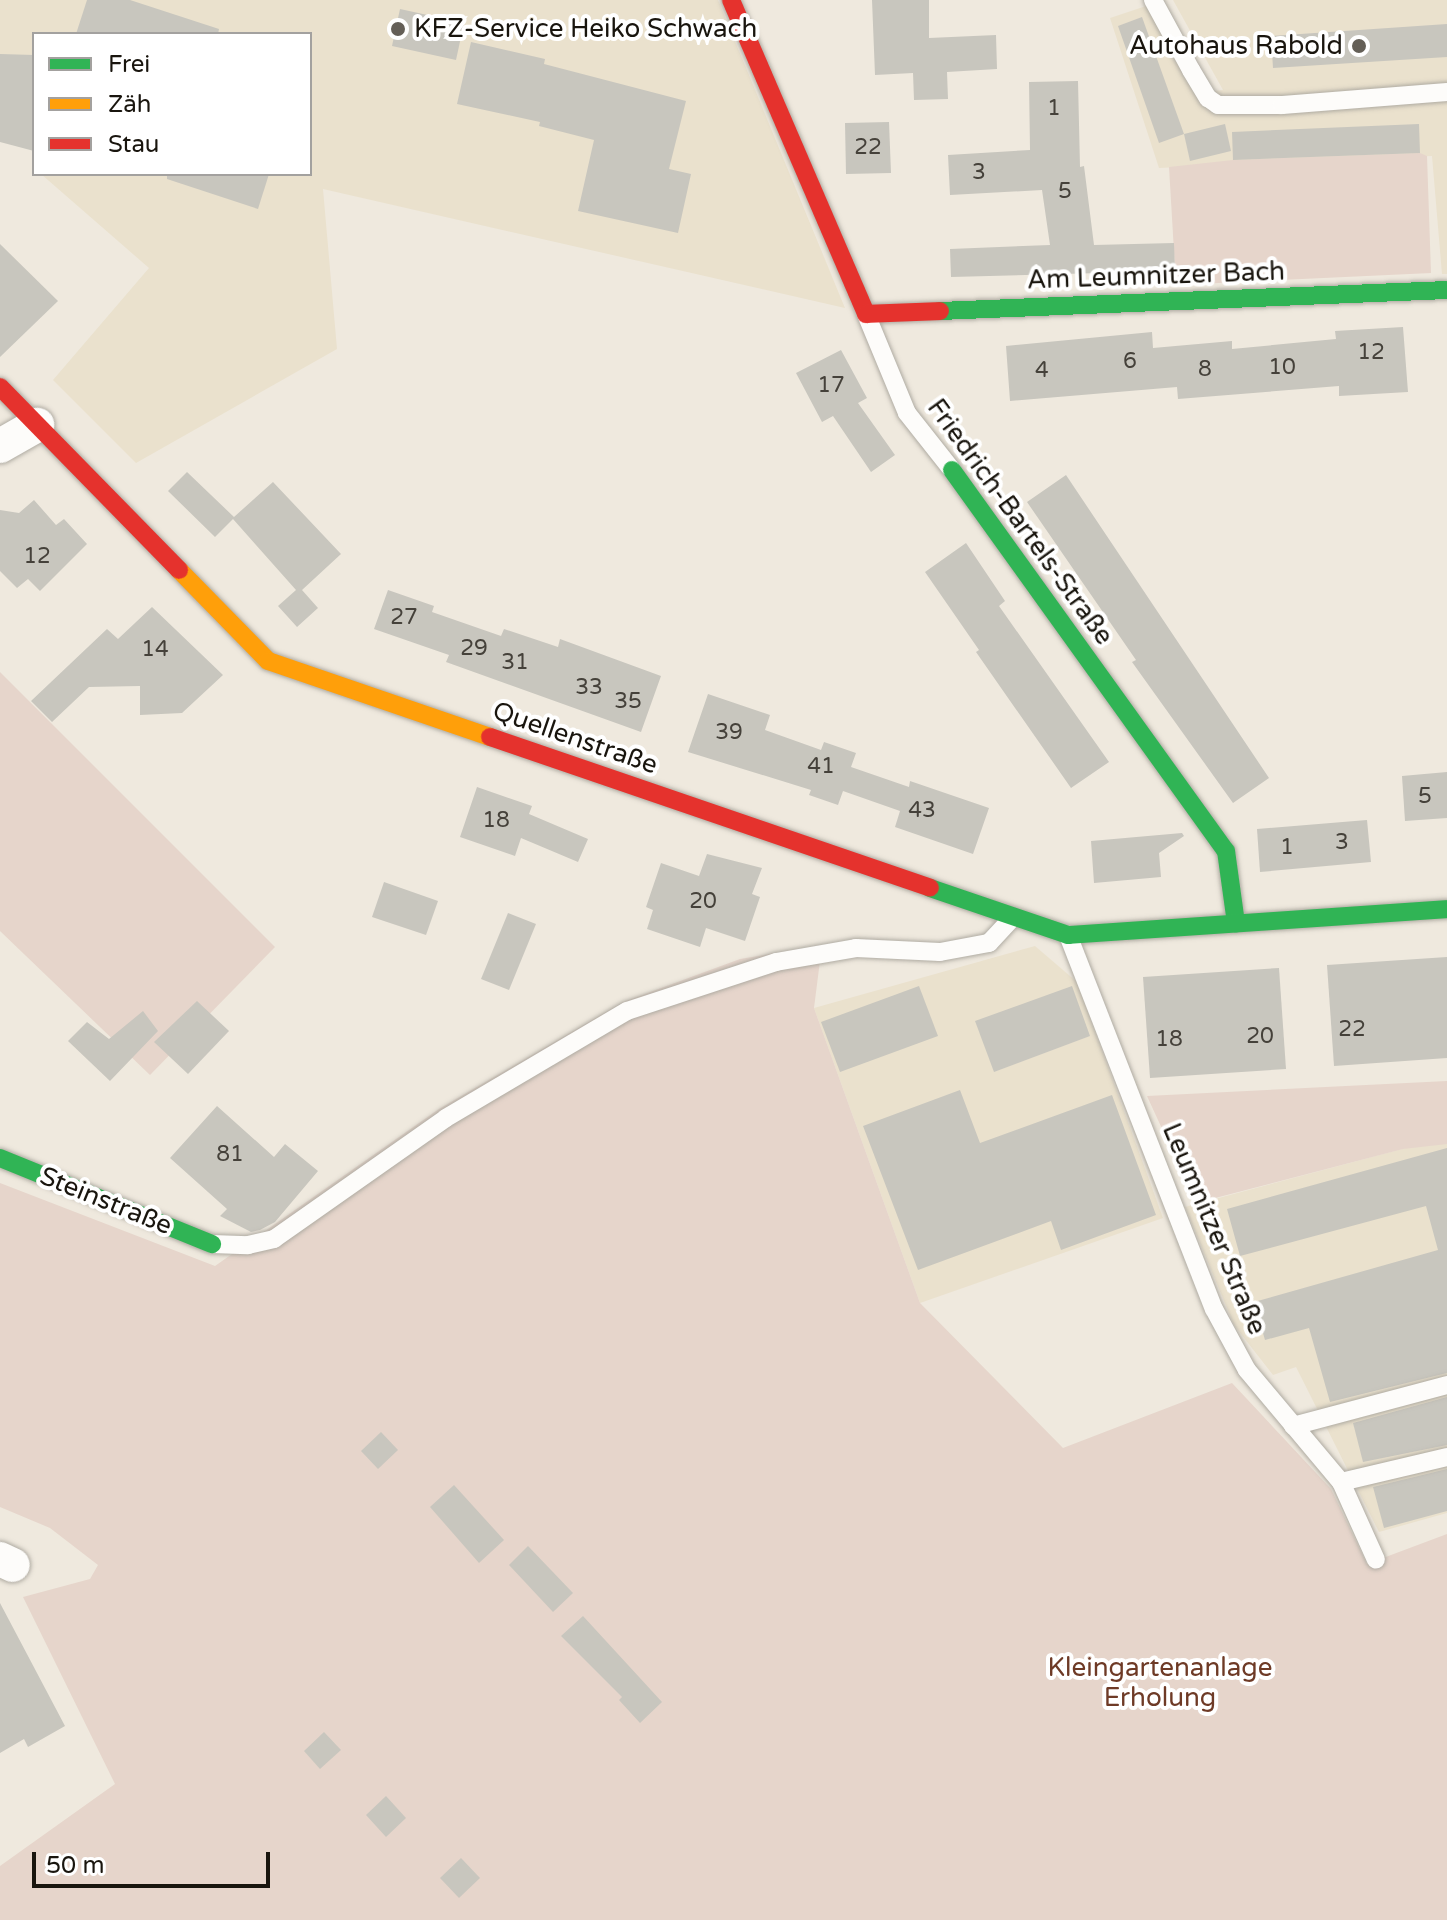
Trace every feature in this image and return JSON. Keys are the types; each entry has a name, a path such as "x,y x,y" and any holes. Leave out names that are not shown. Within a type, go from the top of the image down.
{"street":[{"name":"Friedrich-Bartels-Straße","path":"731,0 866,314"},
{"name":"Am Leumnitzer Bach","path":"866,314 1447,290"},
{"name":"Quellenstraße","path":"0,387 268,661 1068,935 1236,923"},
{"path":"0,446 37,425"},
{"name":"Friedrich-Bartels-Straße","path":"952,470 1226,851 1236,923"},
{"path":"1236,923 1447,909"},
{"name":"Steinstraße","path":"0,1158 212,1244"}],"lane":[{"path":"1153,0 1208,98 1218,105 1282,105 1447,92"},
{"name":"Friedrich-Bartels-Straße","path":"866,314 907,413 952,470"},
{"path":"212,1244 248,1245 274,1239 446,1118 627,1011 776,962 856,948 940,952 989,943 1014,916"},
{"name":"Leumnitzer Straße","path":"1068,935 1214,1309 1247,1370 1341,1482 1376,1560"},
{"path":"1293,1426 1447,1385"},
{"path":"1341,1482 1447,1457"}],"shaded area":[{"path":"0,0 718,0 845,308 323,189 337,349 136,463 53,380 149,268 43,176 312,176 312,32 32,32 32,90 0,86"},
{"path":"1164,0 1195,93 1223,90 1173,0 1447,0 1447,274 1442,274 1432,156 1159,168 1110,18"},
{"path":"1035,946 1077,982 1163,1218 920,1303 814,1008"},
{"path":"1447,1137 1447,1513 1379,1532 1296,1367 1273,1375 1234,1325 1185,1207"}],"green space":[{"path":"1420,153 1427,156 1431,273 1176,285 1169,167 1233,160"},
{"path":"0,672 275,947 150,1075 0,931"},
{"name":"Kleingartenanlage Erholung","path":"822,945 814,1008 920,1303 1063,1448 1232,1383 1331,1489 1367,1564 1447,1534 1447,1920 0,1920 0,1866 115,1784 23,1597 90,1579 98,1565 50,1528 0,1507 0,1183 215,1266 439,1109 623,1002 740,959"},
{"path":"1447,1081 1447,1144 1403,1149 1196,1203 1147,1096"}],"building":[{"path":"87,0 130,0 219,29 218,32 77,32"},
{"path":"872,0 929,0 929,38 996,35 997,69 947,72 948,99 914,100 913,73 875,75"},
{"path":"400,9 464,23 456,60 392,46"},
{"path":"1142,17 1184,134 1159,143 1118,26"},
{"name":"Autohaus Rabold","path":"1447,24 1447,57 1273,68 1271,36"},
{"path":"471,42 545,59 544,64 686,101 669,169 691,174 678,233 578,211 594,140 539,126 540,122 457,104"},
{"path":"0,54 32,55 32,150 0,142"},
{"path":"1078,81 1080,167 1084,166 1094,245 1174,243 1175,271 951,277 950,249 1050,245 1042,190 950,195 948,155 1030,150 1029,82"},
{"path":"889,122 891,173 846,174 845,123"},
{"path":"1225,124 1231,151 1190,161 1184,134"},
{"path":"1419,124 1420,153 1233,160 1232,132"},
{"path":"167,176 268,176 258,209 167,179"},
{"path":"0,244 58,301 0,357"},
{"path":"1403,327 1408,392 1339,396 1339,386 1178,399 1177,387 1010,401 1006,346 1152,332 1153,348 1232,341 1232,349 1336,339 1335,331"},
{"path":"841,350 867,398 858,403 895,455 871,472 833,416 822,422 796,373"},
{"path":"187,472 234,517 273,482 341,554 302,590 318,608 297,627 278,606 296,590 233,519 215,537 168,491"},
{"path":"1066,475 1269,778 1233,803 1132,662 1136,660 1027,502"},
{"path":"34,500 56,525 64,519 87,544 40,591 28,579 17,588 0,571 0,510 19,513"},
{"path":"966,543 1005,601 999,606 1109,762 1071,788 976,652 979,650 925,572"},
{"path":"388,590 434,606 432,612 501,636 504,629 558,647 560,639 661,676 641,732 446,662 449,655 374,629"},
{"path":"152,607 223,675 182,713 140,715 140,686 89,687 52,722 31,701 107,629 118,639"},
{"path":"708,694 770,715 765,730 821,750 824,742 856,753 851,767 909,787 910,781 989,808 973,854 895,827 900,811 843,791 838,805 809,795 811,790 688,752"},
{"path":"1447,772 1447,818 1405,821 1402,776"},
{"path":"477,787 532,806 529,814 588,839 578,862 521,838 515,856 460,837"},
{"path":"1367,820 1371,862 1260,872 1257,829"},
{"path":"1182,833 1184,836 1159,853 1161,877 1094,883 1091,841"},
{"path":"707,854 762,868 752,894 760,897 745,941 706,928 700,947 647,929 653,910 646,907 661,863 699,876"},
{"path":"384,882 438,901 426,935 372,917"},
{"path":"508,913 536,924 509,990 481,979"},
{"path":"1447,957 1447,1058 1334,1066 1327,965"},
{"path":"1279,968 1286,1069 1150,1078 1143,977"},
{"path":"919,986 938,1036 840,1072 821,1022"},
{"path":"1072,986 1090,1036 994,1072 975,1021"},
{"path":"197,1001 229,1031 188,1074 154,1042"},
{"path":"143,1011 158,1031 110,1081 68,1041 87,1022 109,1039"},
{"path":"960,1090 980,1143 1112,1095 1156,1215 1061,1250 1051,1221 918,1270 863,1126"},
{"path":"217,1106 274,1157 285,1144 318,1171 275,1222 260,1230 251,1232 220,1216 227,1209 170,1158"},
{"path":"1447,1148 1447,1373 1330,1402 1309,1328 1265,1340 1254,1302 1438,1250 1426,1206 1240,1256 1227,1209"},
{"path":"1447,1397 1447,1445 1363,1462 1353,1423"},
{"path":"381,1432 398,1450 378,1469 361,1451"},
{"path":"1447,1469 1447,1511 1384,1528 1373,1487"},
{"path":"454,1485 504,1540 479,1563 430,1507"},
{"path":"528,1546 573,1593 553,1612 509,1565"},
{"path":"0,1603 65,1726 28,1747 24,1739 0,1753"},
{"path":"583,1616 662,1702 640,1723 619,1700 622,1697 561,1636"},
{"path":"324,1732 341,1750 320,1769 304,1751"},
{"path":"386,1796 406,1818 386,1837 366,1815"},
{"path":"461,1858 480,1878 459,1898 440,1878"}],"traffic: fast":[{"path":"940,311 1447,290"},
{"path":"952,470 1226,851 1236,923"},
{"path":"930,888 1068,935 1447,909"},
{"path":"0,1158 212,1244"}],"traffic: slow":[{"path":"179,570 268,661 490,737"}],"traffic: jam":[{"path":"731,0 866,314 940,311"},
{"path":"0,387 179,570"},
{"path":"490,737 930,888"}],"place":[{"name":"KFZ-Service Heiko Schwach","path":"398,29"},
{"name":"Autohaus Rabold","path":"1359,46"}]}
